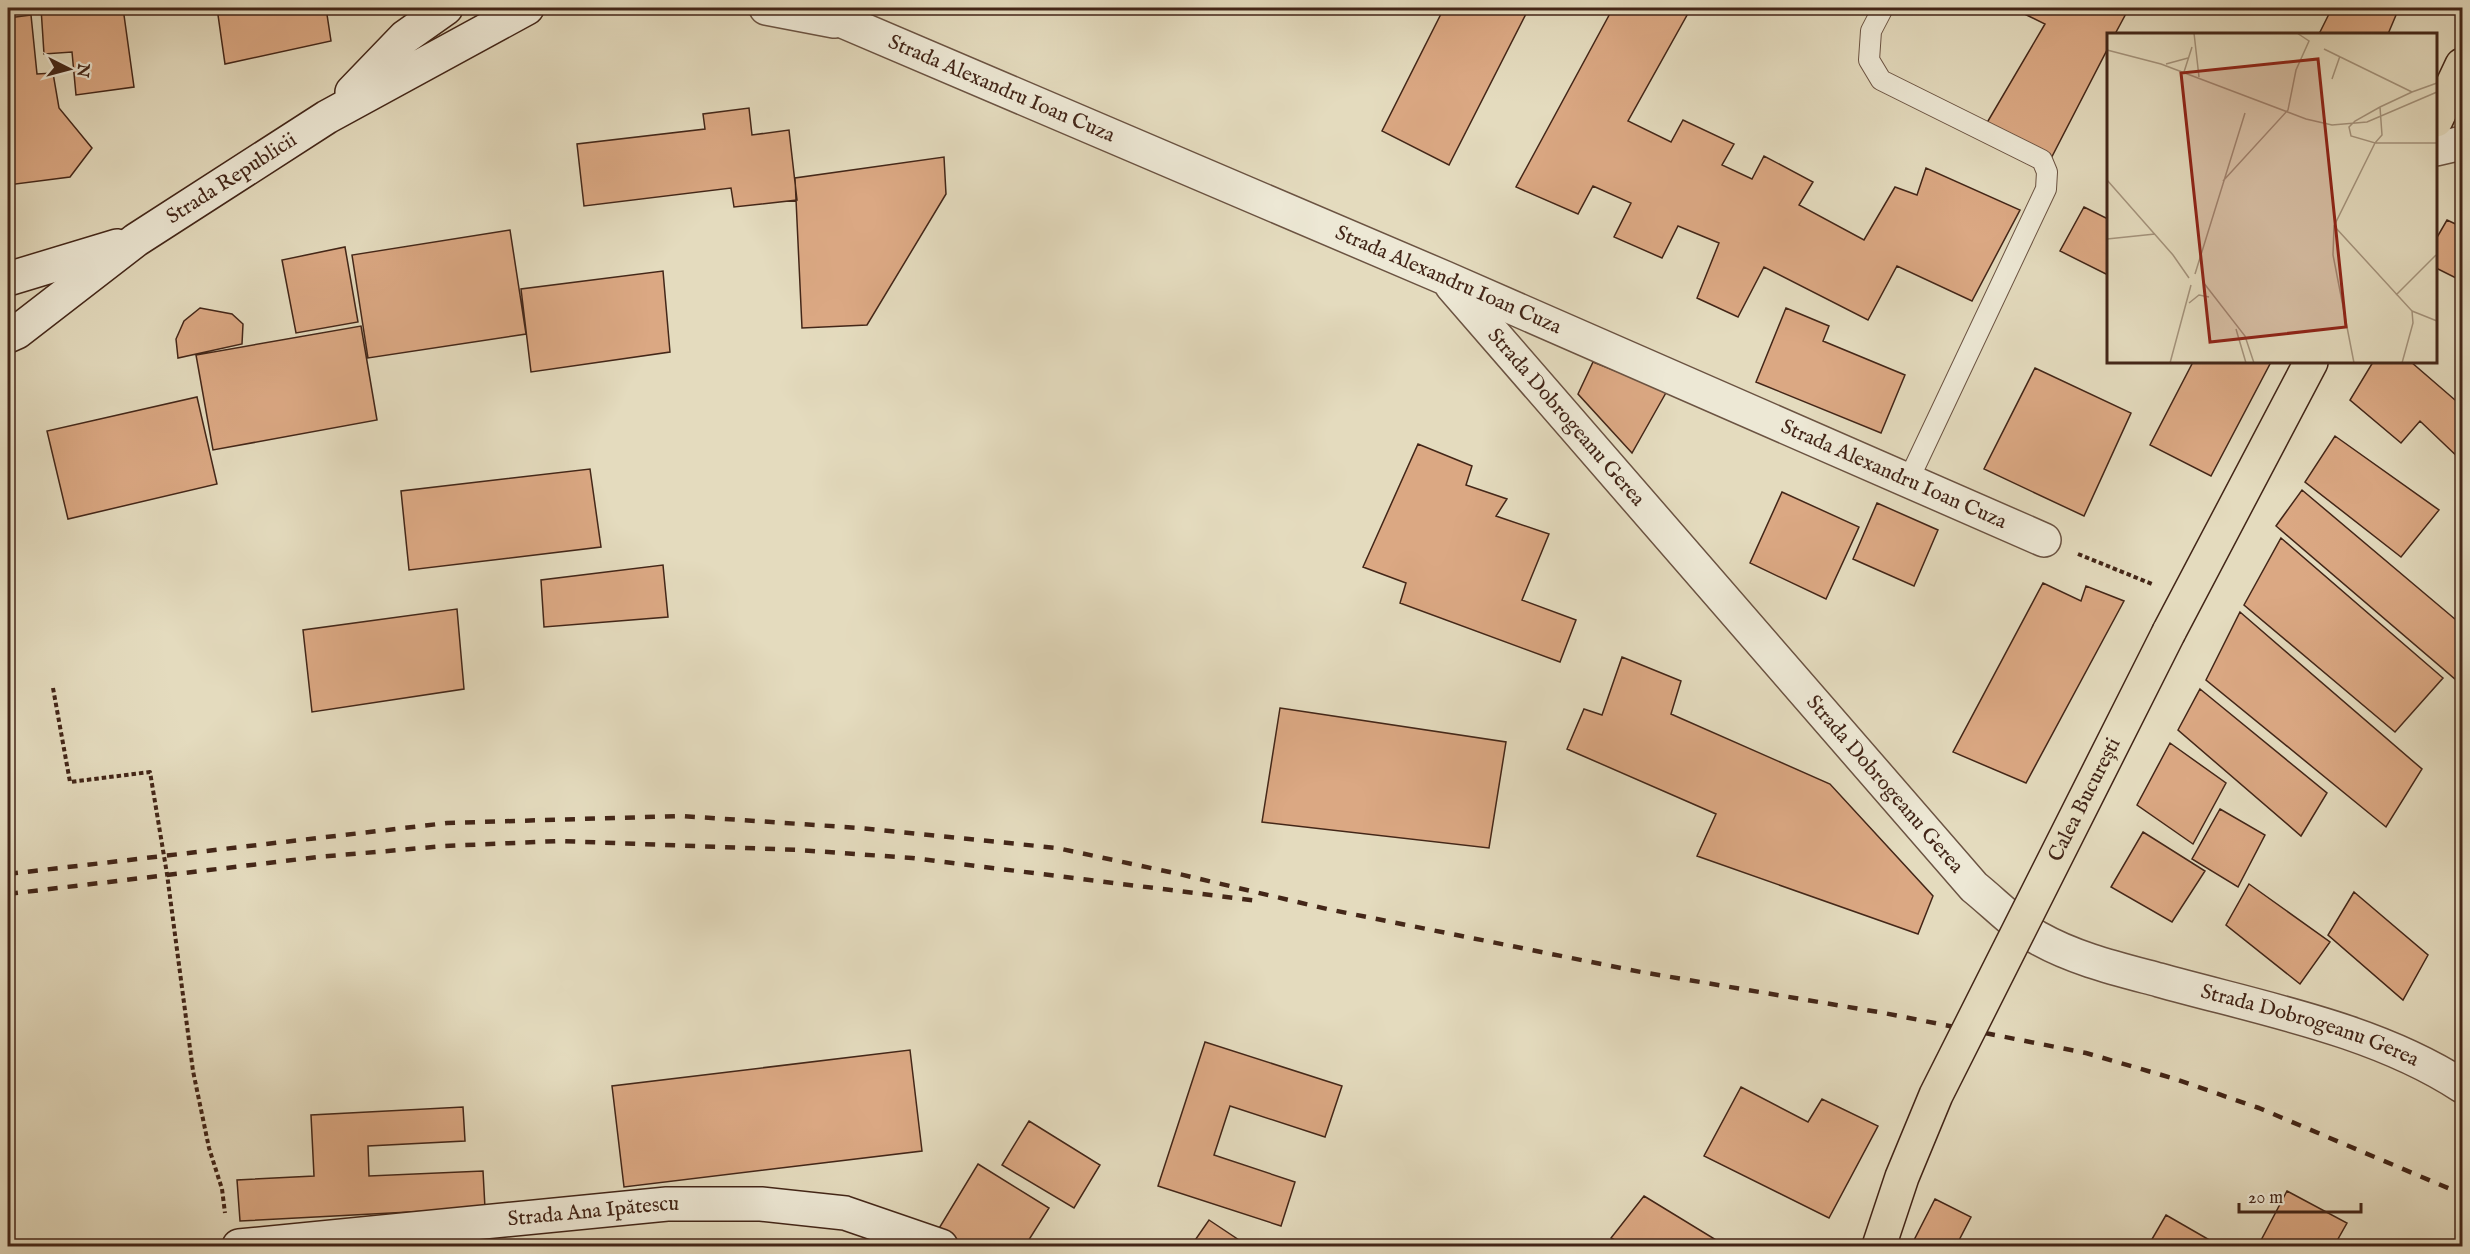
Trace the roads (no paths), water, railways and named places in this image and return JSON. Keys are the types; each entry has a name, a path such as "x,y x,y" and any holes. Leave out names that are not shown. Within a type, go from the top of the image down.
{"main road":[{"path":"2437,118 2463,65"},
{"name":"Calea București","path":"1879,1246 1902,1177 1936,1095 2187,598 2310,363"}],"street":[{"path":"405,37 419,8"},
{"name":"Strada Republicii","path":"327,117 405,37 446,8"},
{"name":"Strada Republicii","path":"11,338 136,240 327,117 527,8"},
{"name":"Strada Alexandru Ioan Cuza","path":"766,8 851,24"},
{"name":"Strada Alexandru Ioan Cuza","path":"812,8 1445,278 2044,540"},
{"path":"2437,149 2463,143"},
{"name":"Strada Republicii","path":"8,279 136,240"},
{"name":"Strada Dobrogeanu Gerea","path":"1445,278 1974,887 2036,938 2078,956 2387,1046 2433,1067 2463,1086"},
{"name":"Strada Ana Ipătescu","path":"233,1235 524,1218 691,1204 761,1204 845,1213 935,1245"}],"lane":[{"path":"1882,8 1871,31 1869,60 1881,80 2042,160 2047,172 2046,189 1908,481"}],"railway":[{"path":"8,874 447,823 681,816 860,828 1057,848 1327,909 1641,972 1884,1013 2086,1053 2172,1078 2259,1108 2462,1194"},
{"path":"8,894 318,857 445,846 559,841 799,850 912,858 1259,901"}]}
